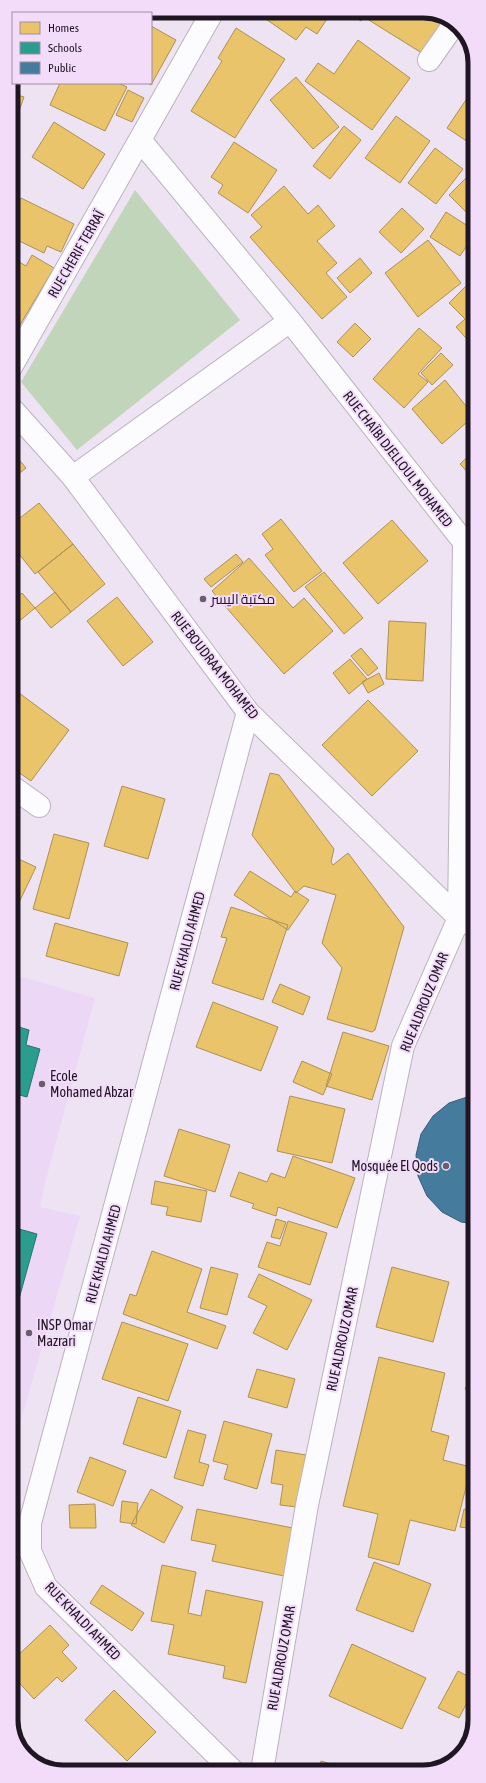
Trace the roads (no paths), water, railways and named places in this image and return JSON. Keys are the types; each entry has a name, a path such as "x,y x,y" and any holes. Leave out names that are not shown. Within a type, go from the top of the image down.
{"street":[{"name":"RUE CHERIF TERRAÏ","path":"18,355 209,18"},
{"path":"430,60 452,28"},
{"name":"RUE CHAÏBI DJELLOUL MOHAMED","path":"140,140 290,321 468,545"},
{"path":"74,477 290,321"},
{"name":"RUE BOUDRAA MOHAMED","path":"18,416 74,477 248,712 467,923"},
{"name":"RUE KHALDI AHMED","path":"227,1765 46,1587 30,1551 30,1523 248,712"},
{"name":"RUE CHAÏBI DJELLOUL MOHAMED","path":"467,923 468,734"},
{"path":"18,790 39,806"},
{"name":"RUE ALDROUZ OMAR","path":"263,1765 307,1506 403,1046 467,923"}],"place":[{"name":"مكتبة اليسر","path":"203,599"},
{"name":"Ecole Mohamed Abzar","path":"42,1084"},
{"name":"Mosquée El Qods","path":"446,1166"},
{"name":"INSP Omar Mazrari","path":"29,1333"}]}
